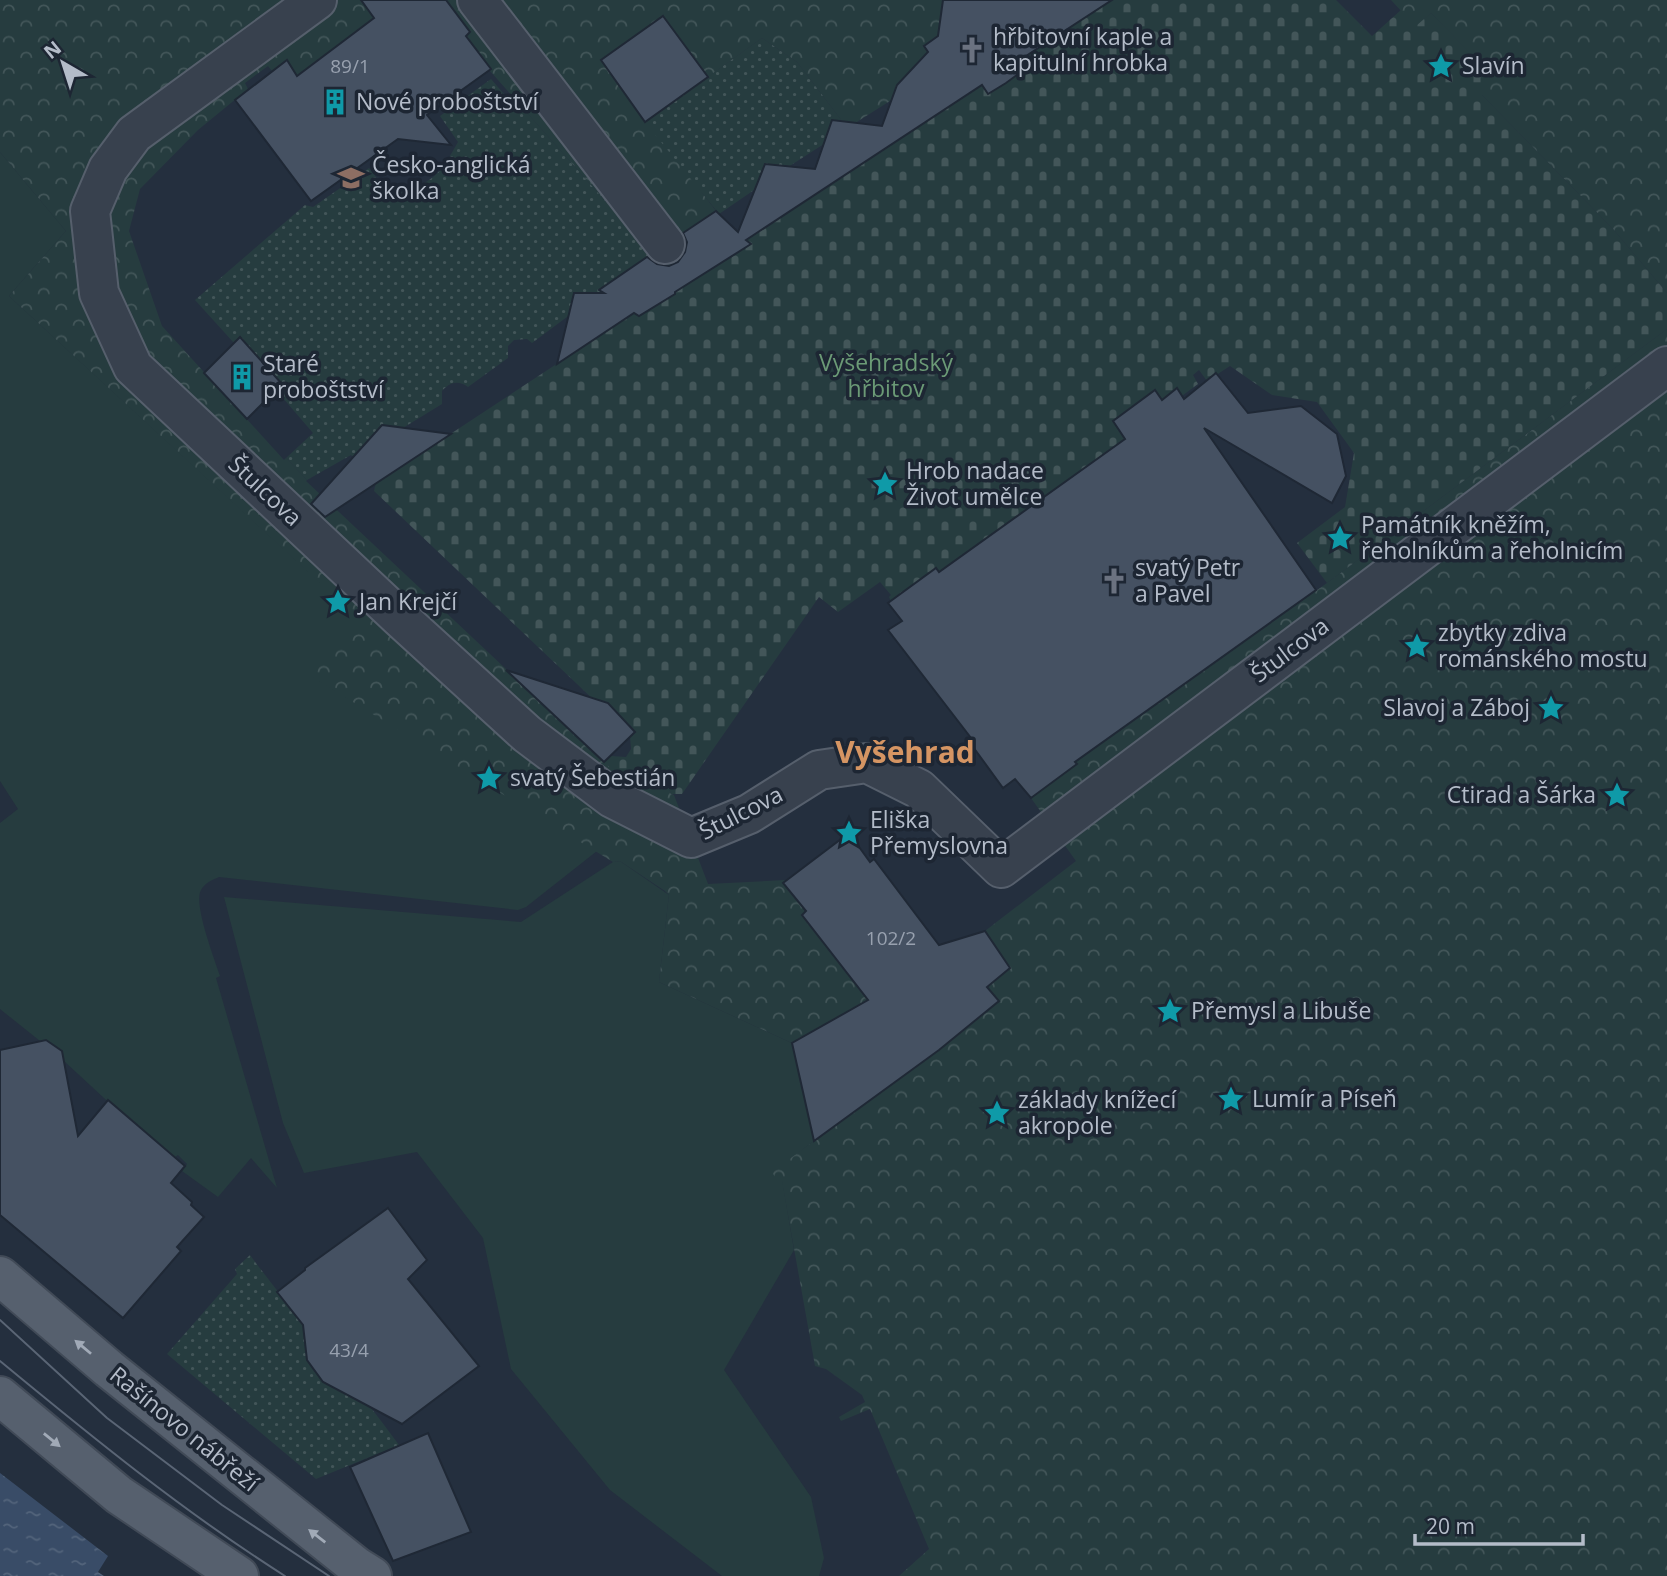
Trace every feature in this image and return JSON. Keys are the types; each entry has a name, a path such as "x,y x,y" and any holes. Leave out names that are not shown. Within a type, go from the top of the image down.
{"main road":[{"name":"Rašínovo nábřeží","path":"0,1276 119,1378 345,1558 372,1576"},
{"path":"0,1396 119,1495 239,1576"}],"street":[{"name":"Štulcova","path":"317,0 134,134 108,169 90,211 99,293 133,367 400,618 527,734 612,799 691,838 749,814 818,770 867,763 919,789 1001,868 1667,366"},
{"path":"477,0 665,244"}],"green space":[{"path":"0,0 369,0 364,4 374,18 297,76 286,60 272,71 268,66 245,83 248,89 198,130 140,189 129,231 162,326 284,460 286,458 306,481 620,776 667,784 674,795 708,884 786,880 849,833 870,861 874,859 918,916 915,919 936,946 985,931 1076,861 1031,798 1077,765 1075,762 1327,583 1667,329 1667,1576 899,1576 929,1549 870,1409 841,1421 839,1417 865,1402 862,1395 826,1369 815,1366 782,1181 777,1181 770,1168 776,1162 780,1166 814,1141 792,1043 659,982 669,895 665,891 620,861 613,862 309,675 358,618 9,296 66,231 0,152"},
{"path":"446,0 947,0 941,16 945,32 924,46 939,70 852,125 842,121 797,62 762,38 708,77 663,16 601,60 716,211 652,254 490,71 466,36 469,32"},
{"name":"Vyšehradský hřbitov","path":"1112,0 1336,0 1372,36 1401,10 1416,26 1431,13 1496,79 1482,95 1613,229 1667,293 1667,329 1327,583 1297,543 1345,507 1354,453 1317,402 1272,395 1230,366 1207,381 1199,370 1193,375 1198,384 1167,407 1155,390 1113,421 1125,439 939,572 891,601 891,595 880,582 838,612 819,597 682,794 671,794 667,784 620,777 604,762 611,756 626,757 631,749 630,736 634,730 631,726 597,703 374,491 376,483 634,313 640,316 675,294 675,283 655,251 676,238 698,269 707,272 740,251 742,243 982,85 988,94 999,87 1013,70 1017,75 1029,66 1023,58"},
{"path":"1391,0 1667,0 1667,293 1613,229 1481,94 1495,79 1431,13 1416,27"},
{"path":"762,38 797,62 842,121 827,142 785,169 779,165 766,167 760,186 719,214 645,122"},
{"path":"491,79 510,101 514,98 652,254 614,280 615,282 596,297 575,298 570,308 571,314 532,343 527,339 514,340 508,346 508,358 468,387 457,383 448,386 442,391 442,404 354,458 351,455 307,480 286,458 313,433 276,390 240,337 234,343 195,300 305,205 313,207 369,168 383,186 394,192 418,186 434,177 458,142 440,116"},
{"path":"0,152 66,231 9,296 359,618 310,675 597,851 526,907 518,910 219,877 205,885 199,897 200,907 220,976 216,978 277,1188 251,1158 218,1197 182,1171 187,1164 178,1155 171,1160 64,1061 60,1049 50,1042 40,1041 0,1009 0,823 18,809 0,781"},
{"path":"620,861 669,895 659,982 792,1043 814,1141 780,1167 794,1250 724,1370 811,1497 824,1558 819,1576 722,1576 610,1490 511,1369 483,1238 417,1152 304,1173 283,1123 224,897 521,922 613,862"},
{"path":"250,1255 399,1445 316,1479 167,1354 237,1274 235,1269"}],"water":[{"path":"0,1473 108,1556 98,1572 104,1576 0,1576"}],"building":[{"name":"Nové proboštství","path":"361,0 446,0 470,32 466,36 491,69 427,115 451,145 398,139 311,201 235,100 287,60 297,76 374,18"},
{"path":"943,0 1112,0 1023,58 1029,66 1006,83 988,94 982,85 746,240 751,244 675,294 639,316 634,313 557,364 574,293 604,293 599,290 647,257 657,264 669,266 678,262 685,252 687,242 683,233 716,211 738,232 765,164 815,169 832,120 882,126 897,85 928,52 924,46 938,36"},
{"path":"663,16 708,77 645,122 601,60"},
{"path":"240,337 282,384 247,419 204,373"},
{"name":"svatý Petr a Pavel","path":"1216,373 1248,413 1301,406 1337,434 1346,476 1332,503 1204,428 1316,590 1075,762 1077,764 1031,798 1015,779 1003,788 968,740 971,738 888,630 902,621 888,603 936,568 939,572 1125,439 1113,421 1155,390 1162,400 1177,388 1184,399"},
{"path":"382,425 451,434 325,517 311,504"},
{"path":"506,670 608,703 635,732 604,762"},
{"path":"849,833 870,862 874,859 939,945 985,931 1010,968 987,987 999,1001 939,1050 814,1141 792,1043 868,1000 802,915 806,911 783,883"},
{"path":"46,1040 62,1051 78,1136 108,1100 185,1166 171,1183 204,1217 177,1247 181,1251 123,1318 0,1215 0,1050"},
{"path":"388,1208 427,1260 408,1279 479,1366 402,1424 323,1382 307,1360 303,1325 277,1292 305,1268"},
{"path":"428,1433 471,1532 393,1561 350,1467"}],"tram line":[{"path":"0,1320 107,1418 222,1505 329,1576"},
{"path":"0,1361 175,1500 285,1576"}],"place":[{"name":"hřbitovní kaple a kapitulní hrobka","path":"972,50"},
{"name":"Slavín","path":"1441,66"},
{"name":"Nové proboštství","path":"335,102"},
{"name":"Česko-anglická školka","path":"351,178"},
{"name":"Staré proboštství","path":"242,377"},
{"name":"Hrob nadace Život umělce","path":"885,484"},
{"name":"Památník kněžím, řeholníkům a řeholnicím","path":"1340,538"},
{"name":"svatý Petr a Pavel","path":"1114,581"},
{"name":"Jan Krejčí","path":"338,602"},
{"name":"zbytky zdiva románského mostu","path":"1417,646"},
{"name":"Slavoj a Záboj","path":"1551,708"},
{"name":"svatý Šebestián","path":"489,778"},
{"name":"Ctirad a Šárka","path":"1617,795"},
{"name":"Eliška Přemyslovna","path":"849,833"},
{"name":"Přemysl a Libuše","path":"1170,1011"},
{"name":"Lumír a Píseň","path":"1231,1099"},
{"name":"základy knížecí akropole","path":"997,1113"}],"district":[{"name":"Vyšehrad","path":"905,753"}]}
